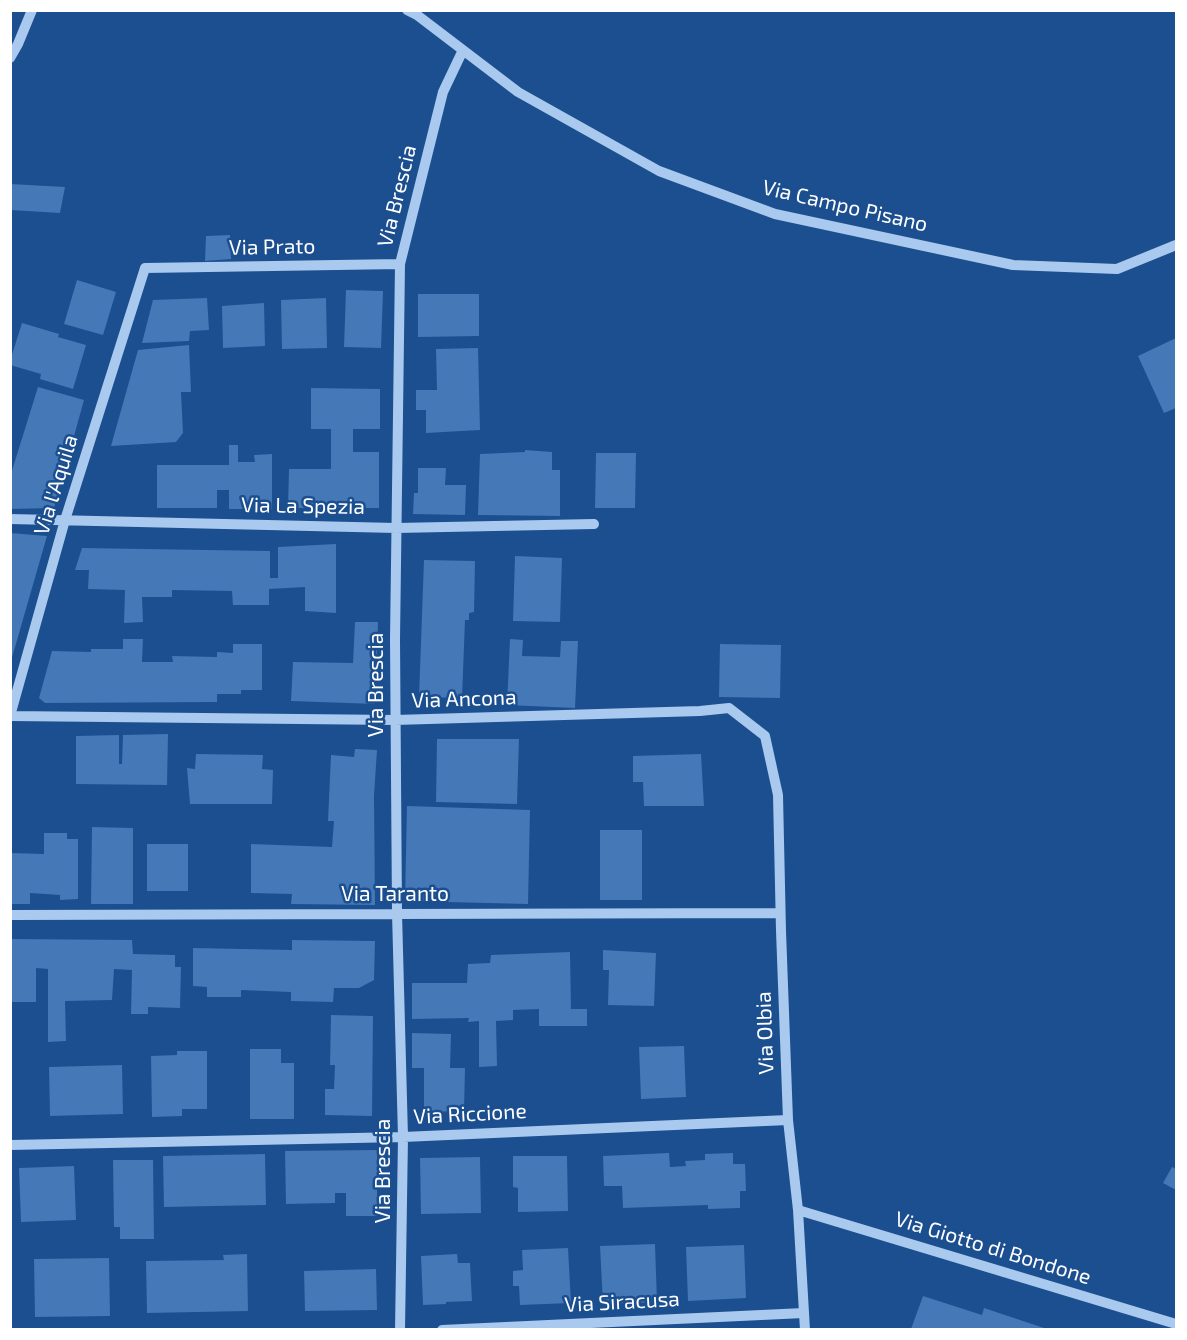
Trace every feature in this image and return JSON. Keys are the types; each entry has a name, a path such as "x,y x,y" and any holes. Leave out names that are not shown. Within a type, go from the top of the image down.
{"street":[{"path":"10,58 32,10"},
{"name":"Via Campo Pisano","path":"406,10 417,15 518,92 659,171 775,214 1013,265 1117,268 1176,245"},
{"name":"Via Brescia","path":"400,1329 403,1137 395,720 400,264 443,92 463,50"},
{"name":"Via Prato","path":"145,268 400,264"},
{"name":"Via l'Aquila","path":"10,716 65,520 145,268"},
{"name":"Via La Spezia","path":"10,519 396,528 594,524"},
{"name":"Via Ancona","path":"10,716 395,720 700,711 729,708 765,736"},
{"name":"Via Olbia","path":"765,736 778,795 788,1120 798,1210 805,1329"},
{"name":"Via Taranto","path":"10,915 780,913"},
{"name":"Via Riccione","path":"10,1145 403,1137 788,1120"},
{"name":"Via Giotto di Bondone","path":"798,1210 1176,1324"},
{"name":"Via Siracusa","path":"442,1329 804,1313"}],"building":[{"path":"10,184 65,187 60,213 10,210"},
{"path":"230,235 231,259 205,261 206,236"},
{"path":"77,280 116,292 103,335 64,324"},
{"path":"346,290 383,291 381,348 344,347"},
{"path":"418,294 479,294 479,336 418,337"},
{"path":"207,298 209,330 190,331 189,341 142,343 153,300"},
{"path":"326,298 327,348 282,349 281,300"},
{"path":"264,303 265,346 223,348 222,306"},
{"path":"22,323 86,345 73,389 40,379 41,374 10,365"},
{"path":"1176,338 1176,408 1164,413 1138,356"},
{"path":"189,345 191,392 181,392 183,433 176,442 111,446 138,350"},
{"path":"478,348 480,430 426,433 426,410 416,410 416,390 437,390 436,349"},
{"path":"38,387 84,400 54,508 10,509 10,477"},
{"path":"311,388 380,389 380,429 353,429 353,452 379,452 379,508 288,508 289,469 331,469 331,429 311,429"},
{"path":"229,445 238,445 238,462 255,462 254,455 272,454 272,509 229,509 229,490 217,490 217,508 157,508 157,465 229,465"},
{"path":"525,450 552,452 552,470 560,470 560,516 478,515 480,454 525,452"},
{"path":"596,453 636,453 635,508 595,508"},
{"path":"418,468 446,468 445,485 466,485 465,515 413,514 414,493 418,493"},
{"path":"10,533 47,536 11,661 10,661"},
{"path":"336,544 336,613 305,611 305,587 269,589 269,605 233,605 232,591 172,590 172,597 142,597 143,622 124,623 125,590 88,589 89,570 75,570 82,548 270,551 270,578 278,578 278,547"},
{"path":"515,556 562,558 560,622 513,621"},
{"path":"424,560 475,561 474,612 469,613 469,620 465,620 462,698 419,697"},
{"path":"355,622 378,622 375,704 291,701 293,662 353,663"},
{"path":"123,639 143,639 142,662 173,662 172,656 217,657 217,652 233,653 233,644 262,644 262,690 241,690 241,694 217,694 217,702 45,703 39,698 52,651 91,652 91,649 123,649"},
{"path":"510,639 523,640 522,656 560,657 561,641 578,641 575,708 507,705"},
{"path":"720,644 781,645 780,698 719,697"},
{"path":"168,734 167,785 76,784 76,736 119,735 119,764 122,764 123,735"},
{"path":"437,739 519,739 517,804 436,802"},
{"path":"355,749 377,750 374,796 375,905 291,904 292,894 251,893 251,844 332,847 334,821 328,821 331,755 354,757"},
{"path":"196,754 263,755 262,769 273,770 272,804 190,804 187,768 195,769"},
{"path":"701,754 704,806 644,806 643,782 633,782 633,756"},
{"path":"407,806 530,810 528,904 405,901"},
{"path":"92,827 133,828 133,904 91,904"},
{"path":"600,830 642,830 642,900 600,900"},
{"path":"44,833 67,833 67,839 78,839 78,899 60,900 60,895 30,893 30,904 10,904 10,853 44,854"},
{"path":"147,844 188,844 188,891 147,891"},
{"path":"10,939 132,940 133,954 175,955 175,967 181,967 180,1008 148,1007 148,1014 131,1014 132,970 114,969 112,1000 65,1001 66,1041 48,1042 48,969 36,968 36,1002 10,1002"},
{"path":"292,940 375,941 374,980 359,988 334,988 333,1002 291,1001 291,992 241,990 241,997 207,997 207,987 193,986 193,948 292,950"},
{"path":"603,950 656,953 654,1006 608,1005 609,970 603,970"},
{"path":"570,952 571,1009 587,1009 587,1026 539,1026 539,1009 513,1010 513,1020 496,1021 497,1066 479,1067 479,1021 468,1022 469,1018 412,1019 412,983 467,983 468,964 490,963 491,955"},
{"path":"331,1015 373,1016 372,1116 325,1115 325,1089 334,1089 335,1065 330,1065"},
{"path":"412,1033 451,1034 450,1068 465,1068 464,1111 424,1112 424,1068 412,1068"},
{"path":"684,1046 686,1097 641,1099 639,1047"},
{"path":"250,1049 281,1049 281,1063 294,1063 294,1119 250,1119"},
{"path":"177,1051 207,1051 207,1109 182,1109 182,1116 152,1117 151,1056 177,1055"},
{"path":"122,1065 123,1114 50,1116 49,1067"},
{"path":"377,1150 377,1216 346,1216 346,1193 335,1193 335,1203 286,1204 285,1151"},
{"path":"669,1153 670,1167 686,1166 685,1161 705,1160 705,1154 733,1153 733,1164 745,1164 746,1191 740,1191 740,1208 708,1209 708,1205 623,1208 622,1186 604,1186 603,1156"},
{"path":"265,1154 266,1205 164,1207 163,1156"},
{"path":"513,1156 567,1156 568,1211 518,1212 518,1188 513,1187"},
{"path":"480,1157 481,1213 421,1214 420,1158"},
{"path":"113,1160 153,1160 154,1239 120,1239 120,1227 114,1227"},
{"path":"74,1166 76,1220 21,1222 19,1168"},
{"path":"1172,1167 1176,1169 1176,1190 1163,1183"},
{"path":"655,1244 657,1302 603,1304 600,1246"},
{"path":"744,1245 746,1298 688,1301 686,1247"},
{"path":"568,1248 571,1303 520,1305 519,1286 513,1286 513,1271 523,1270 522,1250"},
{"path":"247,1254 248,1311 147,1313 146,1261 224,1260 223,1255"},
{"path":"457,1254 458,1263 470,1263 472,1301 423,1305 421,1256"},
{"path":"109,1258 110,1316 35,1317 34,1259"},
{"path":"376,1269 377,1310 305,1311 304,1271"},
{"path":"923,1296 982,1315 984,1308 1047,1329 911,1329"}]}
